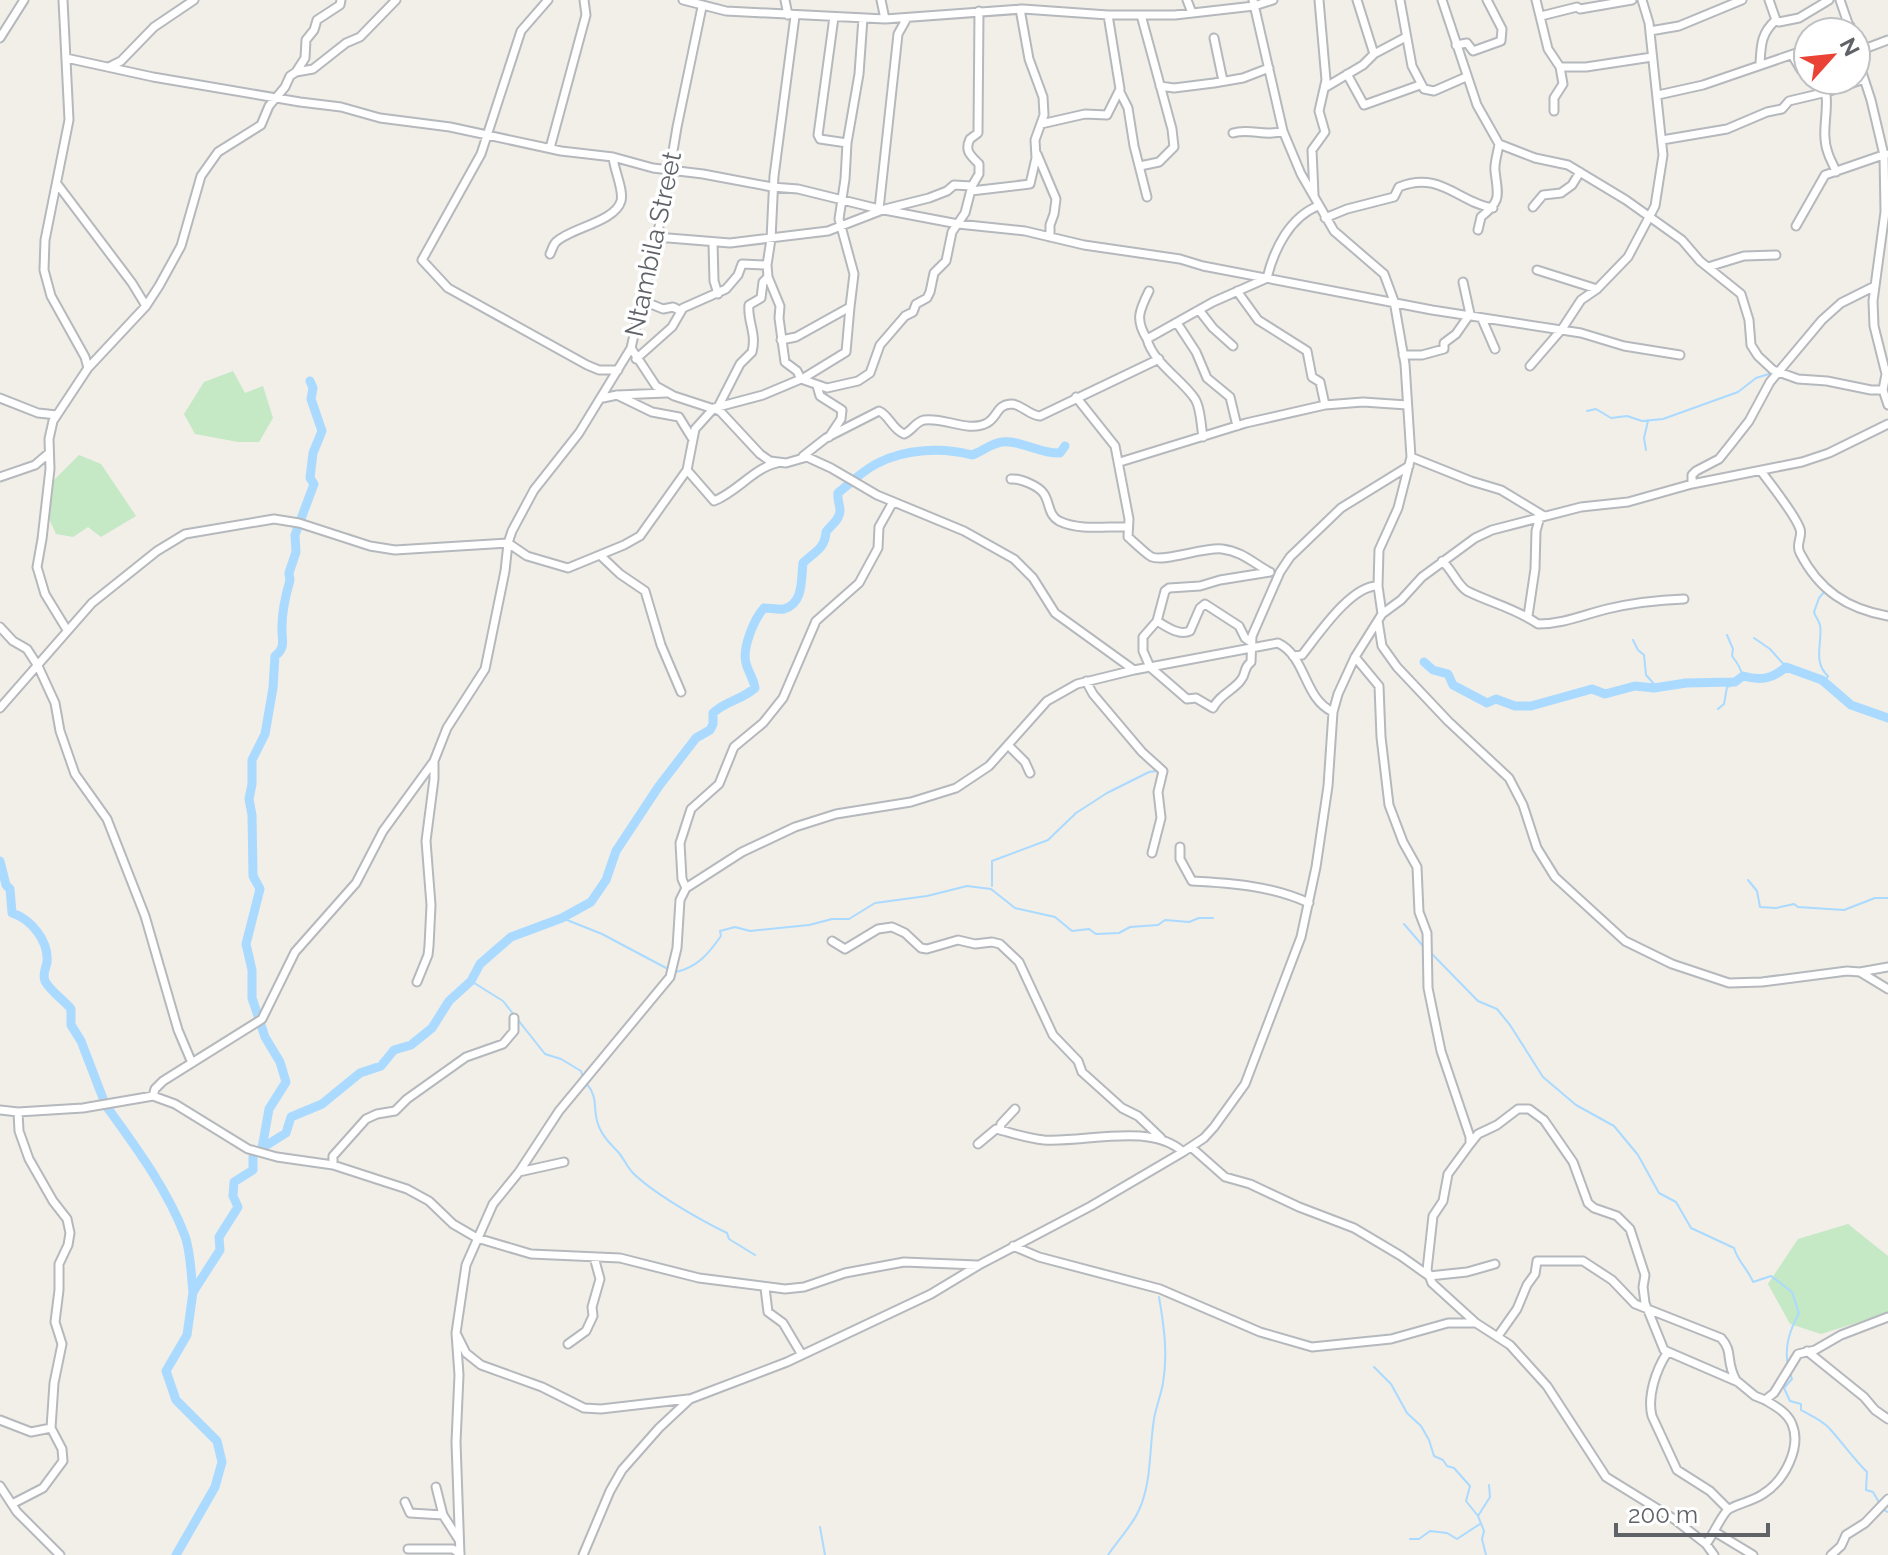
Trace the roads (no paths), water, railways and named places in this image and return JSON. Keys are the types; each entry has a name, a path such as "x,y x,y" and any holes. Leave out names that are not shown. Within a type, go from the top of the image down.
{"street":[{"path":"0,38 24,0"},
{"path":"63,0 69,120 44,250 45,279 88,368"},
{"path":"109,67 125,56 154,27 194,0"},
{"path":"67,630 48,599 37,567 50,469 50,430 88,368 146,306 181,246 194,194 206,167 224,146 261,125 276,96 305,58 306,40 317,20 340,5 341,0"},
{"path":"296,72 308,71 346,43 360,37 396,0"},
{"path":"548,0 521,31 488,135 470,175 422,260 439,281 463,298 587,365 599,370 618,370"},
{"path":"550,148 586,15 584,0"},
{"path":"683,0 726,11 885,19 1022,9 1108,15 1192,13 1273,0"},
{"path":"785,0 792,16 772,187 768,277 780,306 785,362 802,379 827,388 858,381 870,373 880,345 905,316 913,312 916,304 927,298 936,270 946,261 952,232 965,213 980,167 967,150 970,139 978,133 979,11"},
{"path":"881,0 885,19"},
{"path":"656,237 713,243 771,239 841,227 882,209 929,198 954,185 971,189 1030,184 1044,115 1043,97 1029,59 1022,9 1024,0"},
{"path":"1187,0 1192,13"},
{"path":"1317,204 1312,150 1325,132 1319,111 1326,87 1319,0"},
{"path":"1357,0 1374,54"},
{"path":"1442,0 1477,105 1499,144 1495,169 1499,181 1493,208 1481,217 1478,230"},
{"path":"1456,45 1467,43 1473,51 1501,41 1504,35 1502,29 1487,0"},
{"path":"1536,0 1548,49 1560,67 1563,84 1554,98 1554,111"},
{"path":"1541,16 1577,7 1632,0"},
{"path":"1530,366 1562,329 1581,300 1597,289 1628,257 1650,217 1661,177 1662,140 1650,31 1642,0"},
{"path":"1650,31 1679,26 1742,0"},
{"path":"1769,0 1776,20"},
{"path":"1760,64 1761,42 1766,29 1776,20 1799,18 1829,0"},
{"path":"1403,2 1406,37 1420,85 1434,91 1466,77"},
{"path":"1253,3 1283,131 1317,204 1340,237 1384,274 1394,301 1403,355 1410,461 1398,508 1379,550 1382,646 1397,667 1448,721 1509,778 1523,805 1537,848 1555,877 1625,941 1672,964 1729,983 1888,967"},
{"name":"Ntambila Street","path":"434,761 447,728 467,701 489,661 508,543 534,490 602,398 631,348 702,7"},
{"path":"1108,15 1120,92 1128,108 1147,197"},
{"path":"1140,166 1159,162 1174,147 1141,15"},
{"path":"834,17 818,135 820,139 847,143"},
{"path":"631,348 656,386 668,393 717,406 763,395 802,379 846,352 854,274 839,219 847,143 859,74 863,18"},
{"path":"882,209 898,34 907,18"},
{"path":"1326,87 1374,54 1406,37"},
{"path":"1214,38 1223,81"},
{"path":"1658,95 1703,85 1792,55"},
{"path":"1560,67 1586,67 1652,57"},
{"path":"66,58 153,77 352,109 380,118 613,157 653,168 798,189 958,224 1005,228 1084,245 1180,259 1432,310 1562,329 1624,346 1680,355"},
{"path":"1160,86 1174,88 1243,78 1269,68"},
{"path":"1347,74 1364,105 1420,85"},
{"path":"1041,124 1085,114 1107,115 1120,92"},
{"path":"1662,140 1727,129 1782,109 1789,101 1810,96"},
{"path":"1827,96 1828,154 1836,172"},
{"path":"1869,96 1886,154 1885,212 1873,287 1874,326 1886,374 1883,390 1888,405"},
{"path":"1233,133 1244,130 1272,134 1283,131"},
{"path":"1499,144 1535,158 1568,165 1682,240 1744,299 1751,345 1758,356 1778,372 1798,379 1883,390"},
{"path":"1035,148 1056,199 1050,237"},
{"path":"1796,226 1825,175 1886,154"},
{"path":"550,254 556,242 618,207 622,196 613,157"},
{"path":"1533,207 1543,195 1555,195 1572,185 1580,172"},
{"path":"1325,218 1394,197 1399,187 1416,182 1451,189 1479,205 1493,208"},
{"path":"58,185 146,306"},
{"path":"1147,339 1267,278 1274,256 1297,217 1317,204"},
{"path":"713,243 714,281 718,294"},
{"path":"1708,267 1744,256 1776,255"},
{"path":"636,359 672,327 681,311 694,301 718,294 729,286 742,264 767,265"},
{"path":"1537,270 1597,289"},
{"path":"0,708 101,595 157,551 196,530 274,519 395,550 508,543 527,556 561,568 574,566 640,536 687,470 697,426 717,406 740,364 752,352 753,326 747,310 749,305 761,298 763,282 768,277"},
{"path":"1403,355 1441,351 1444,343 1453,338 1470,314 1463,282"},
{"path":"1692,484 1692,475 1719,459 1749,421 1778,372 1830,312 1873,287"},
{"path":"1149,291 1138,313 1140,325 1148,345 1197,401 1203,437"},
{"path":"1237,291 1258,320 1307,351 1312,377 1320,382 1325,405"},
{"path":"641,300 663,309 673,307 681,311"},
{"path":"781,340 796,337 850,307"},
{"path":"1199,310 1233,346"},
{"path":"1482,319 1495,349"},
{"path":"1177,323 1196,352 1207,378 1230,397 1237,426"},
{"path":"687,470 714,501 753,478 761,468 792,462 829,437 879,411 904,434 925,420 956,422 962,426 984,424 1003,406 1010,404 1040,416 1159,359"},
{"path":"817,386 820,396 842,410 841,419 829,437"},
{"path":"602,398 668,393"},
{"path":"617,395 652,412 679,417 692,438"},
{"path":"1076,397 1112,442 1120,462 1128,537 1153,558 1221,549 1247,557 1270,572"},
{"path":"0,398 38,413 57,415"},
{"path":"1120,462 1237,426 1325,405 1363,402 1407,405"},
{"path":"717,406 760,454 778,463"},
{"path":"456,1333 466,1353 481,1365 542,1387 584,1408 601,1409 690,1399 802,1355 931,1294 1191,1147 1214,1127 1242,1090 1297,953 1309,903 1328,786 1333,712 1355,657 1380,618 1442,561 1483,534 1581,507 1628,502 1692,484 1818,458 1888,424"},
{"path":"0,477 35,465 49,453"},
{"path":"803,456 822,463 852,483 964,531 1020,563 1055,613 1134,670"},
{"path":"1410,461 1501,490 1542,516"},
{"path":"1280,572 1220,580 1200,586 1169,588 1165,591 1157,621 1143,637 1143,651 1150,667 1161,673 1187,699 1196,698 1213,708 1225,693 1241,681 1245,667 1251,662 1251,644 1280,572 1296,550 1330,516 1410,461"},
{"path":"1761,471 1800,527 1798,549 1811,572 1843,603 1888,616"},
{"path":"1011,479 1021,479 1042,491 1050,512 1061,522 1101,528 1128,527"},
{"path":"686,888 682,879 680,843 691,809 719,784 734,747 777,707 795,674 816,621 859,583 878,548 879,527 893,502"},
{"path":"1528,616 1535,569 1536,531 1542,516"},
{"path":"600,555 645,591 661,645 681,692"},
{"path":"1442,561 1463,589 1528,616 1538,624 1577,620 1630,605 1684,599"},
{"path":"1293,656 1302,655 1331,618 1358,592 1366,587 1378,586"},
{"path":"1157,621 1184,634 1190,631 1200,608 1205,604 1239,626 1251,644"},
{"path":"0,627 13,641 28,650 38,666 55,703 60,731 75,774 107,819 145,916 183,1047 192,1063"},
{"path":"460,1555 456,1333 466,1265 493,1204 519,1172 583,1079 670,977 677,948 679,908 686,888 742,852 795,827 836,814 911,802 956,788 980,773 1009,746 1047,701 1086,681 1251,644 1278,643 1293,656 1316,699 1333,712"},
{"path":"1355,657 1379,686 1389,805 1403,842 1417,867 1419,912 1427,933 1428,988 1441,1051 1460,1101 1470,1144"},
{"path":"1086,681 1093,694 1142,752 1163,771 1158,792 1161,818 1152,853"},
{"path":"1009,746 1025,762 1030,773"},
{"path":"417,982 429,946 431,905 426,841 434,761"},
{"path":"153,1096 163,1081 262,1019 295,952 356,883 378,840 434,761"},
{"path":"1180,847 1180,859 1192,881 1272,889 1309,903"},
{"path":"832,941 845,949 878,929 892,927 927,949 958,940 1000,944 1019,962 1053,1035 1078,1061 1082,1072 1122,1108 1138,1116 1161,1138 1183,1152"},
{"path":"1860,972 1888,989"},
{"path":"333,1165 333,1156 366,1119 395,1111 466,1057 503,1044 514,1031 514,1018"},
{"path":"0,1110 18,1112 83,1108 153,1096 175,1104 248,1149 277,1157 333,1165 421,1195 453,1224 477,1238 531,1254 635,1260 689,1277 765,1288 804,1287 845,1273 904,1262 979,1265"},
{"path":"1000,1129 1015,1109"},
{"path":"1706,1544 1728,1509 1762,1495 1779,1479 1792,1455 1792,1423 1782,1411 1738,1382 1667,1353 1648,1310 1643,1287 1645,1275 1630,1229 1617,1216 1588,1203 1573,1162 1540,1115 1529,1109 1518,1109 1497,1125 1478,1134 1448,1174 1443,1201 1433,1216 1427,1270 1432,1283 1476,1323 1498,1336 1547,1386 1606,1477 1657,1508 1706,1544 1714,1555"},
{"path":"12,1504 43,1488 63,1461 62,1449 51,1428 54,1383 62,1344 55,1322 59,1264 70,1233 67,1219 29,1159 19,1131 18,1112"},
{"path":"978,1144 990,1132 1000,1129 1018,1137 1041,1140 1091,1136 1161,1138"},
{"path":"1191,1147 1225,1177 1250,1184 1354,1228 1429,1276 1467,1272 1495,1264"},
{"path":"519,1172 564,1162"},
{"path":"1013,1246 1039,1257 1160,1289 1260,1332 1312,1347 1391,1339 1448,1323 1476,1323"},
{"path":"568,1344 586,1331 593,1316 592,1307 600,1279 594,1257"},
{"path":"1498,1336 1517,1309 1535,1274 1537,1261 1583,1261 1612,1280 1635,1304 1721,1338 1729,1349 1729,1368 1738,1382"},
{"path":"765,1288 768,1312 783,1323 802,1355"},
{"path":"1765,1400 1774,1393 1798,1354 1888,1317"},
{"path":"1807,1351 1888,1419"},
{"path":"1667,1353 1654,1382 1650,1408 1652,1416 1677,1470 1710,1491 1728,1509"},
{"path":"583,1555 622,1470 690,1399"},
{"path":"0,1420 31,1432 51,1428"},
{"path":"0,1486 17,1512 60,1555"},
{"path":"436,1487 443,1515 460,1542"},
{"path":"1831,1555 1841,1546 1846,1535 1865,1523 1888,1499"},
{"path":"405,1502 410,1513 443,1515"},
{"path":"1715,1532 1753,1555"},
{"path":"408,1549 453,1549 460,1555"}],"waterway":[{"path":"1587,411 1596,409 1611,418 1627,416 1642,421 1663,419 1738,392 1756,378 1769,374"},
{"path":"262,1148 269,1109 286,1082 280,1062 265,1037 252,998 252,970 246,944 260,889 253,876 249,799 252,760 265,734 275,656 282,646 289,573 296,552 295,535 314,484 310,478 313,453 322,431 311,399 313,388 310,381"},
{"path":"1646,450 1644,438 1648,421"},
{"path":"852,481 878,463 912,452 936,450 972,455 994,444 1009,442 1060,453 1065,446"},
{"path":"262,1148 286,1133 291,1117 322,1104 360,1073 381,1066 394,1050 411,1045 432,1028 449,1001 471,981 480,964 511,937 562,918 591,902 606,880 616,851 659,786 696,738 710,730 713,713 755,688 745,657 753,626 764,608 784,609 795,602 800,590 803,563 821,546 840,511 838,493 850,483"},
{"path":"1822,680 1828,676 1820,664 1821,631 1814,612 1825,591"},
{"path":"1718,709 1724,704 1727,687 1738,682 1742,674 1732,656 1733,649 1727,635"},
{"path":"1754,638 1770,649 1786,667"},
{"path":"1633,640 1644,655 1646,675 1654,688"},
{"path":"1424,662 1433,670 1448,674 1453,685 1487,703 1496,699 1515,706 1531,706 1592,689 1605,694 1635,686 1654,688 1686,683 1735,682 1743,676 1766,678 1786,667 1822,680 1851,705 1888,718"},
{"path":"992,886 992,861 1048,840 1076,813 1107,793 1156,771"},
{"path":"0,861 6,885 10,889 12,913 26,920 42,939 47,954 45,981 71,1009 71,1025 81,1041 104,1101"},
{"path":"1748,880 1757,891 1760,907 1776,908 1794,904 1798,907 1844,910 1875,898 1888,898"},
{"path":"676,972 691,967 702,958 721,936 720,931 735,927 750,931 849,919 875,903 927,896 967,886 991,889 1015,908 1055,917 1072,931 1089,929 1096,934 1119,933 1130,927 1158,925 1165,920 1189,922 1213,918"},
{"path":"562,918 602,934 668,969"},
{"path":"1404,924 1423,946"},
{"path":"1431,953 1478,1001 1497,1009 1543,1077 1576,1105 1614,1126 1638,1155 1659,1193 1676,1202 1691,1228 1734,1248 1753,1282 1771,1276 1792,1292 1799,1313 1789,1338 1788,1366"},
{"path":"471,981 503,1001 545,1054 581,1071 583,1078"},
{"path":"587,1084 593,1095 597,1123 602,1133 633,1173 664,1197 727,1233 729,1239 755,1255"},
{"path":"107,1107 150,1169 178,1219 188,1250 193,1292"},
{"path":"176,1555 215,1487 222,1462 217,1441 176,1400 166,1371 187,1335 193,1292 220,1250 219,1237 238,1207 233,1196 234,1182 253,1170 253,1157"},
{"path":"1108,1555 1136,1516 1146,1488 1165,1361 1159,1297"},
{"path":"1374,1367 1391,1384 1407,1413 1421,1426 1434,1456 1454,1468 1470,1486 1466,1501 1478,1516"},
{"path":"1790,1373 1792,1379 1784,1388 1790,1401 1801,1404 1801,1410 1834,1433 1867,1472 1866,1490 1873,1492 1880,1504"},
{"path":"1486,1555 1482,1539 1484,1531 1478,1516 1490,1497 1489,1485"},
{"path":"1882,1509 1888,1512"},
{"path":"1410,1539 1419,1539 1430,1531 1447,1533 1457,1539 1480,1524"},
{"path":"820,1527 825,1555"}]}
